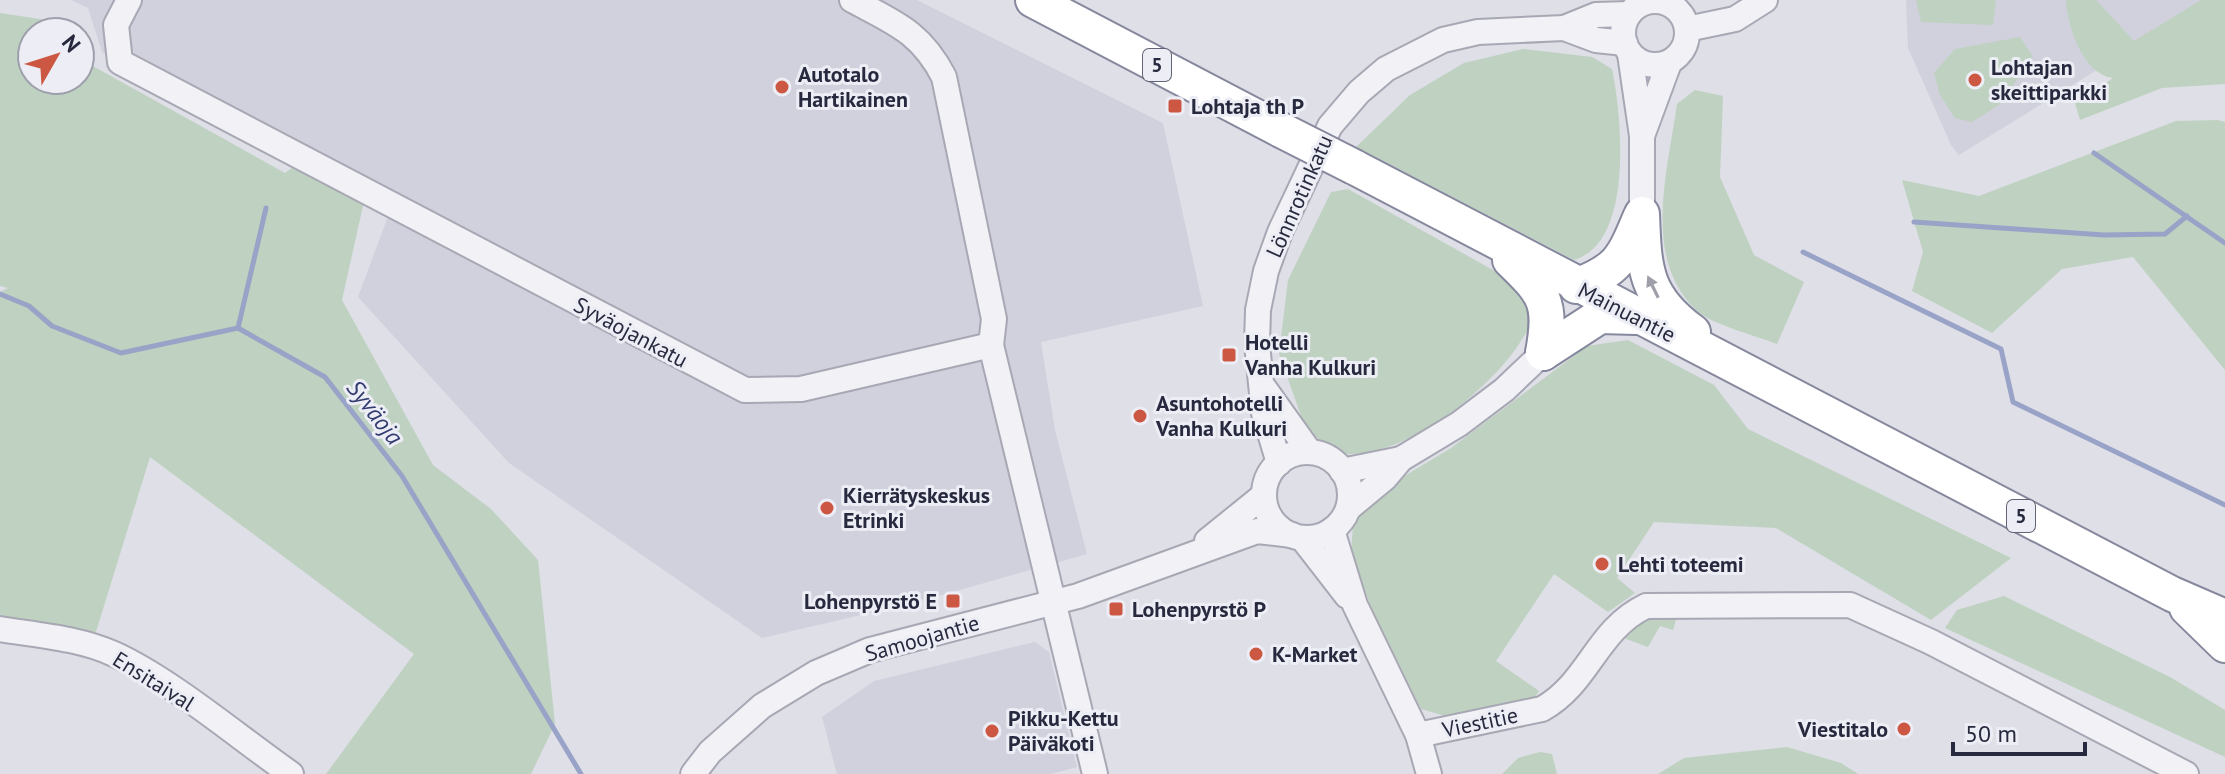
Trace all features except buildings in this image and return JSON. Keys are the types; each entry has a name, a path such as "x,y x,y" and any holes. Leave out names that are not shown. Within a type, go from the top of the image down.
{"highway":[{"name":"Mainuantie","path":"1033,0 1576,286 2172,594 2225,617"},
{"path":"1576,286 1607,274 1629,246 1642,214"},
{"path":"1642,214 1644,268 1653,293 1673,318 1751,375"},
{"path":"1486,237 1538,287 1549,318 1543,353"},
{"path":"1543,353 1600,316 1638,317"},
{"name":"5","path":"2172,594 2225,645"}],"street":[{"name":"Syväojankatu","path":"129,0 116,25 120,62 745,390 801,389 991,345"},
{"path":"852,0 909,30 930,50 944,77 994,319 991,345 1095,774"},
{"path":"1687,29 1709,28 1735,19 1765,0"},
{"path":"1642,136 1669,63 1683,50 1687,29 1681,14 1666,3 1645,2 1629,14 1624,26 1642,136 1642,214"},
{"name":"Lönnrotinkatu","path":"1279,463 1264,413 1257,344 1258,310 1266,271 1280,232 1330,126 1359,92 1386,69 1416,51 1478,32 1564,28 1596,15 1629,14"},
{"name":"Lönnrotinkatu","path":"1564,28 1627,48"},
{"path":"1627,48 1645,64 1669,63"},
{"path":"1297,537 1332,530 1350,507 1385,478 1401,459 1493,399 1543,353"},
{"name":"Lönnrotinkatu","path":"1263,387 1309,451"},
{"path":"1350,507 1347,480 1326,457 1309,451 1279,463 1268,477 1264,495 1273,521 1297,537 1355,605"},
{"path":"1342,471 1401,459"},
{"name":"Samoojantie","path":"1181,557 1217,534 1264,495"},
{"path":"1332,530 1355,605 1418,735 1429,774"},
{"name":"Samoojantie","path":"693,774 734,727 816,673 917,635 1055,602 1257,531 1297,537"},
{"name":"Viestitie","path":"1418,735 1542,709 1568,691 1617,623 1646,606 1850,605 1931,642 2186,774"},
{"name":"Ensitaival","path":"0,629 67,640 112,653 146,672 291,774"}],"shaded area":[{"path":"71,0 917,0 1163,123 1203,306 1041,342 1055,430 1087,554 921,601 762,638 509,463 358,297 390,211 102,52 96,33 96,16 91,16 88,8"},
{"path":"1906,0 2210,0 1959,155 1951,145 1908,48"},
{"path":"1035,642 1049,652 1077,767 1051,774 837,774 822,717 874,681"}],"green space":[{"path":"1916,0 1996,0 1993,25 1921,22"},
{"path":"2066,0 2096,0 2134,41 2201,0 2225,0 2225,84 2162,88 2080,120 2075,103 2113,78 2102,75 2085,59 2073,35"},
{"path":"0,13 20,16 16,16 16,96 96,96 96,68 285,173 300,162 365,197 342,300 433,465 491,509 538,560 555,724 531,774 326,774 414,654 150,457 95,635 0,615 0,292 8,288 0,286"},
{"name":"Lohtajan skeittiparkki","path":"2020,37 2033,57 2000,104 1972,122 1955,118 1940,95 1934,73 1955,49"},
{"path":"1523,49 1592,57 1612,69 1620,146 1615,205 1607,229 1593,249 1574,260 1356,147 1410,95 1464,63"},
{"path":"1695,90 1723,96 1720,177 1754,255 1804,282 1777,344 1723,325 1697,311 1680,290 1669,266 1663,213 1668,157 1677,104"},
{"path":"2176,121 2225,122 2225,370 2133,257 2062,269 1992,333 1912,291 1923,252 1902,180 1979,196"},
{"path":"1348,189 1518,284 1533,318 1507,360 1467,400 1444,417 1396,444 1369,452 1337,455 1305,427 1279,354 1288,280 1331,192"},
{"path":"1628,340 1714,385 1748,429 2011,558 1931,620 1776,528 1654,522 1617,578 1635,593 1608,612 1554,574 1496,661 1539,691 1535,697 1445,716 1421,709 1372,609 1351,555 1353,524 1393,483 1451,448 1587,346"},
{"path":"2004,596 2170,677 2225,710 2225,757 1945,628 1957,610"},
{"path":"1651,616 1677,616 1673,630 1660,626 1648,647 1621,637"},
{"path":"1787,747 1841,763 1858,774 1658,774 1684,758"},
{"path":"1540,752 1552,754 1557,774 1502,774 1518,758"}],"waterway":[{"path":"2094,153 2225,243"},
{"path":"238,328 266,208"},
{"path":"1914,222 2104,235 2165,234 2187,216"},
{"path":"1803,252 2001,349 2013,402 2225,505"},
{"name":"Syväoja","path":"0,294 29,306 52,326 121,353 238,328 325,377 402,476 581,774"}],"place":[{"name":"Lohtajan skeittiparkki","path":"1975,80"},
{"name":"Autotalo Hartikainen","path":"782,87"},
{"name":"Lohtaja th P","path":"1175,106"},
{"name":"Hotelli Vanha Kulkuri","path":"1229,355"},
{"name":"Asuntohotelli Vanha Kulkuri","path":"1140,416"},
{"name":"Kierrätyskeskus Etrinki","path":"827,508"},
{"name":"Lehti toteemi","path":"1602,564"},
{"name":"Lohenpyrstö E","path":"953,601"},
{"name":"Lohenpyrstö P","path":"1116,609"},
{"name":"K-Market","path":"1256,654"},
{"name":"Viestitalo","path":"1904,729"},
{"name":"Pikku-Kettu Päiväkoti","path":"992,731"}]}
